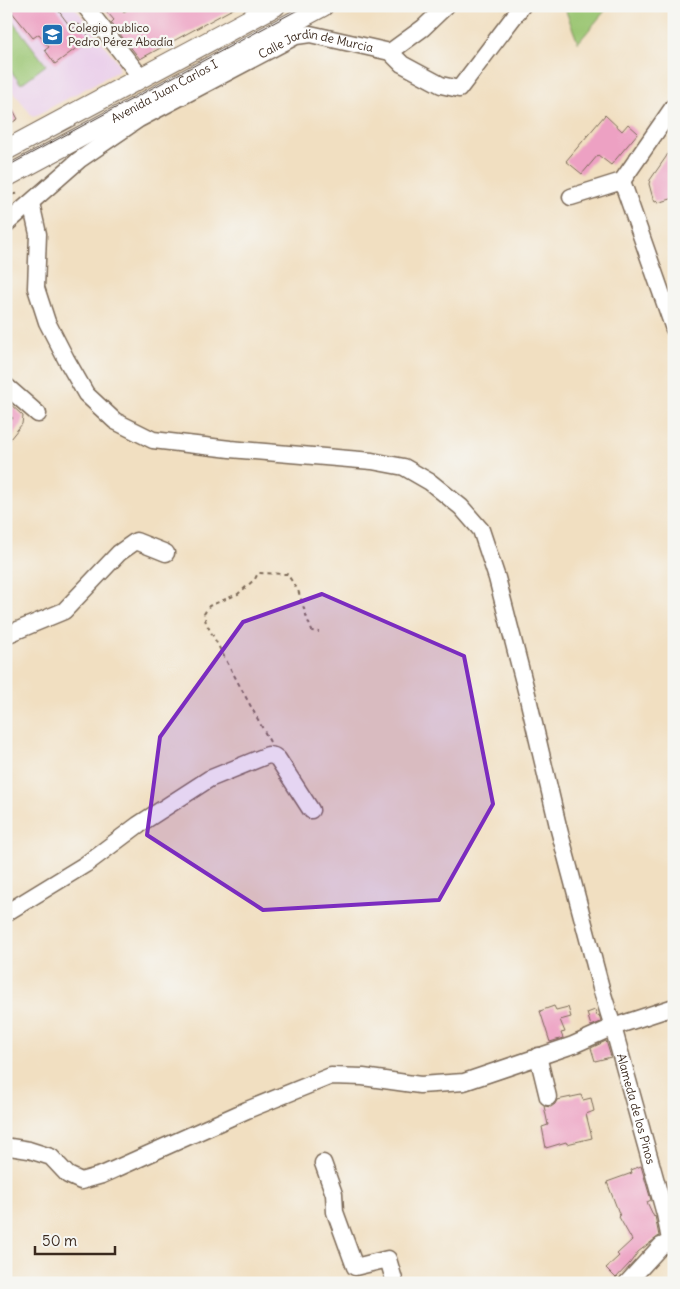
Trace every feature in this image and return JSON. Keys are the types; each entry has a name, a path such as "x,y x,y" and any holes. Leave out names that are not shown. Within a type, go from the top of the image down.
{"main road":[{"name":"Avenida Juan Carlos I","path":"6,150 275,6"},
{"name":"Avenida Juan Carlos I","path":"6,177 322,6"}],"street":[{"path":"85,6 136,71"},
{"path":"6,142 254,6"},
{"name":"Calle Jardín de Murcia","path":"390,52 423,28 446,6"},
{"name":"Calle Jardín de Murcia","path":"6,224 80,160 139,119 296,36 310,34 390,52 402,64 426,77 442,85 459,89 522,6"},
{"path":"571,197 622,180 667,129 674,106"},
{"path":"622,180 674,329"},
{"name":"Alameda de los Pinos","path":"31,203 38,234 36,288 47,322 86,394 115,421 153,440 230,449 372,461 404,467 430,482 461,507 481,530 497,578 528,694 558,826 665,1214 672,1246"},
{"path":"6,386 38,414"},
{"path":"6,635 64,611 119,553 136,541 166,553"},
{"path":"6,913 86,864 138,825 210,779 268,755 278,759 311,810"},
{"path":"6,1148 29,1150 51,1157 68,1175 81,1182 102,1175 247,1110 331,1076 420,1085 464,1082 573,1045 613,1027 674,1007"},
{"path":"538,1056 548,1097"},
{"path":"324,1163 334,1194 336,1212 355,1267 388,1259 395,1283"},
{"path":"627,1283 661,1246 666,1244 672,1246"}],"path":[{"path":"274,756 274,749 206,623 204,614 209,606 238,594 255,579 258,572 287,574 298,590 312,631 319,632"}],"highlighted area":[{"path":"322,594 464,656 493,804 439,900 263,910 147,835 160,737 243,622"}],"shaded area":[{"name":"Colegio publico Pedro Pérez Abadía","path":"6,6 74,6 119,64 118,71 33,117 6,82"}],"green space":[{"path":"564,6 609,6 578,43"},
{"path":"8,15 46,65 21,84 6,65 6,16"}],"building":[{"path":"17,6 55,6 72,29 79,24 90,38 55,64 45,50 49,47 39,34 33,38 11,11"},
{"path":"102,6 120,6 124,12 132,6 238,6 140,59 111,23 114,20"},
{"path":"6,97 18,119 6,126"},
{"path":"605,115 622,131 628,124 638,133 611,165 598,155 582,174 566,161"},
{"path":"674,142 674,198 658,203 658,201 655,202 652,195 649,184 650,180"},
{"path":"6,400 23,416 22,424 6,444 6,426 13,418 6,413"},
{"path":"554,1006 556,1010 568,1007 571,1017 560,1020 565,1032 561,1033 563,1038 550,1042 540,1011"},
{"path":"595,1010 601,1022 591,1026 587,1013"},
{"path":"606,1041 611,1057 595,1061 591,1048"},
{"path":"581,1095 583,1100 591,1098 594,1111 586,1114 592,1138 567,1144 566,1142 546,1148 542,1127 548,1125 544,1106 551,1107 557,1100"},
{"path":"641,1166 651,1200 647,1202 655,1216 659,1236 638,1252 616,1278 606,1268 632,1240 619,1217 607,1182 632,1173 631,1170"}],"tram line":[{"path":"6,167 305,6"}],"place":[{"name":"Colegio publico Pedro Pérez Abadía","path":"52,35"}]}
